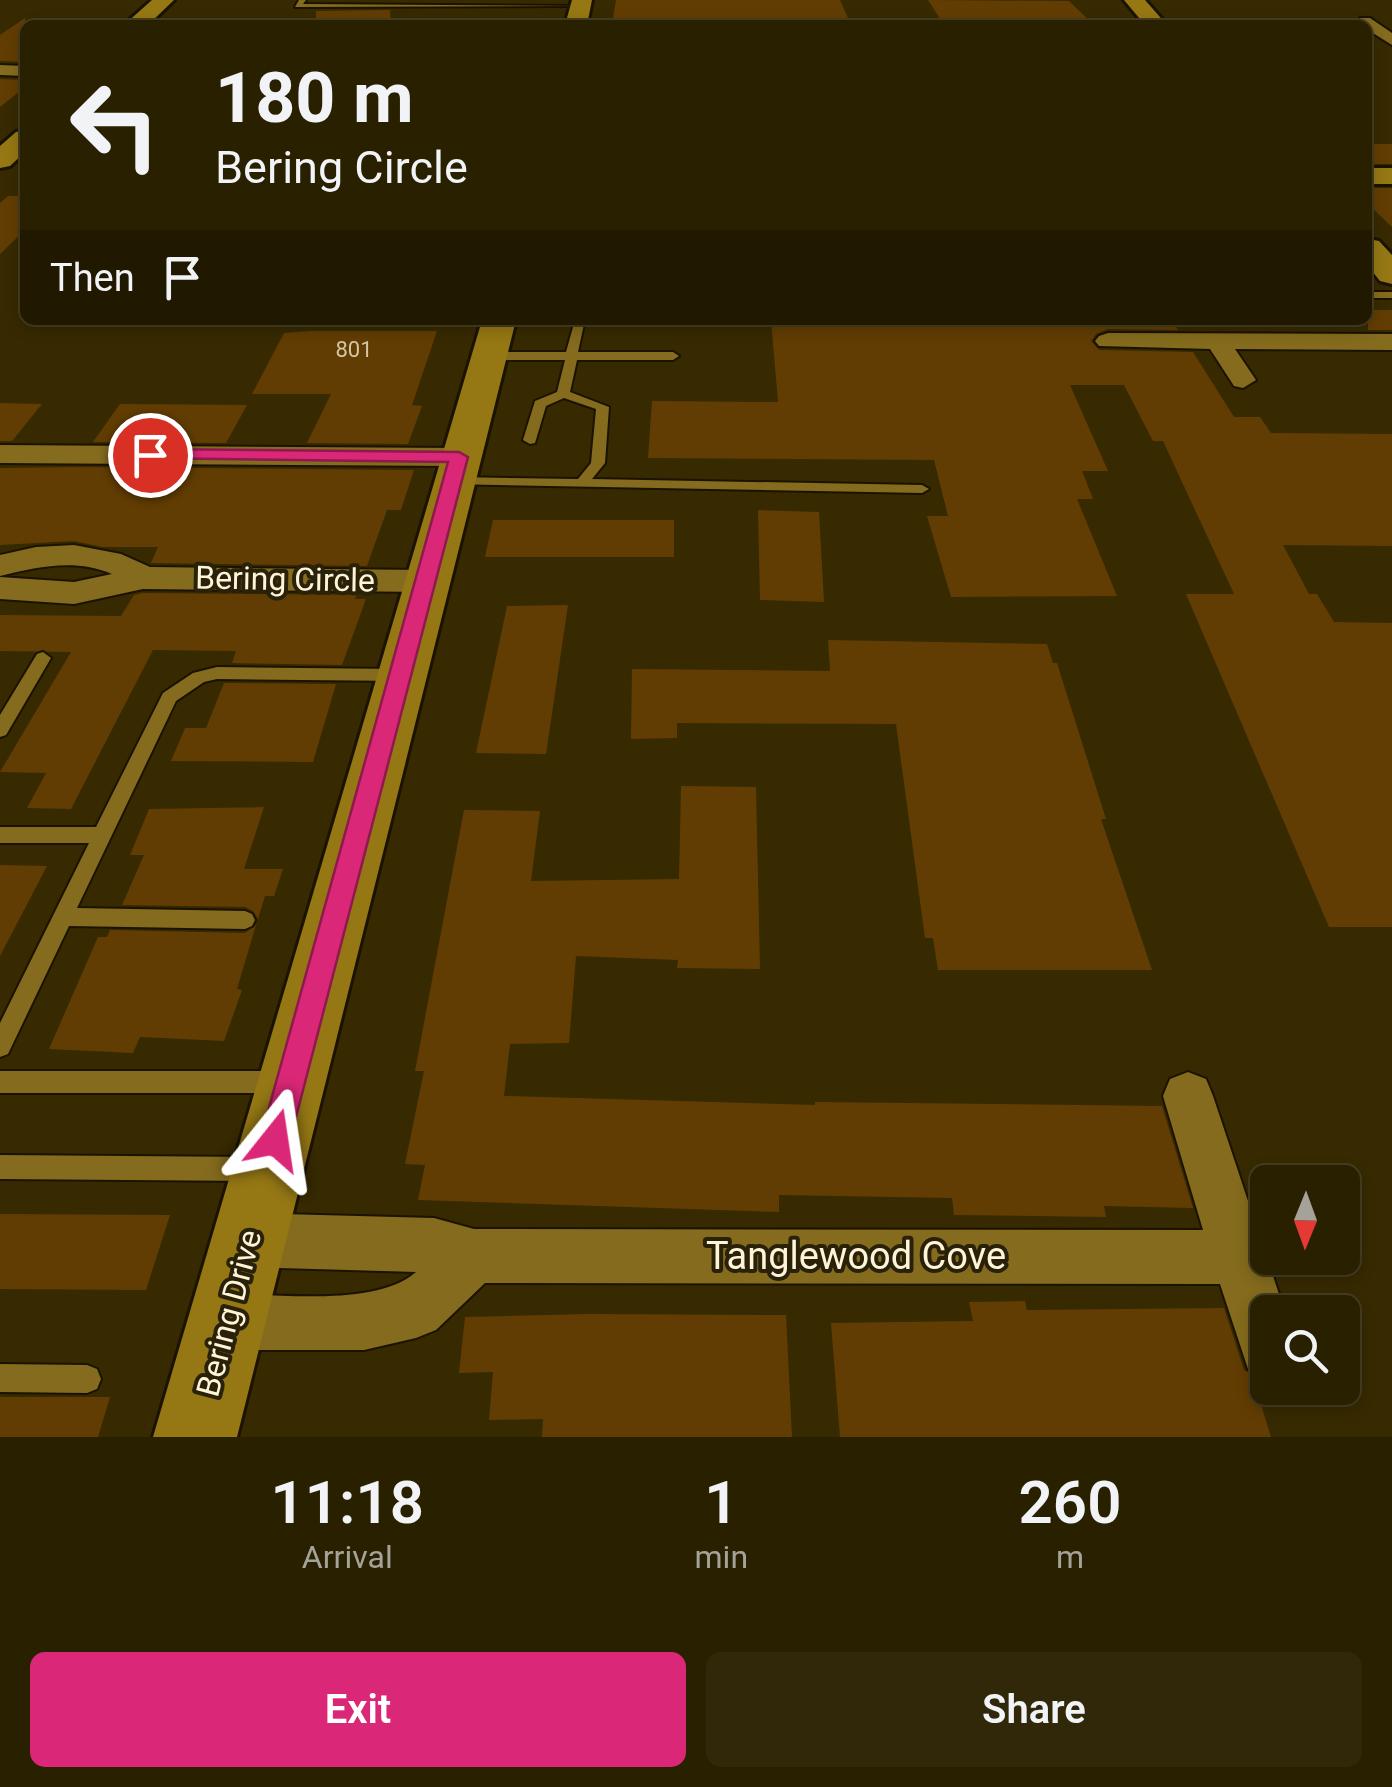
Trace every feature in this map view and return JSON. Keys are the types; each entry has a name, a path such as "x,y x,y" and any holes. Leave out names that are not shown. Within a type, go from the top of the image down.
{"street":[{"path":"141,20 164,0"},
{"path":"162,20 185,0"},
{"path":"1134,0 1152,20"},
{"path":"0,139 20,122"},
{"path":"0,160 20,142"},
{"name":"Bering Drive","path":"195,1437 494,338"},
{"path":"1108,341 1392,342"},
{"path":"1218,342 1242,380"},
{"path":"0,454 456,469"},
{"name":"Bering Circle","path":"0,566 54,555 85,556 112,560 144,578"},
{"name":"Bering Circle","path":"0,588 74,594 144,578 426,580"},
{"path":"1188,1096 1250,1295"},
{"name":"Tanglewood Cove","path":"248,1240 434,1245 474,1256 1238,1257"},
{"path":"226,1322 364,1322 416,1310 474,1256"}],"lane":[{"path":"303,0 297,6 579,10"},
{"path":"563,394 577,325"},
{"path":"494,338 571,356 674,356"},
{"path":"530,440 540,404 563,394 603,406 598,463 582,483"},
{"path":"456,469 582,483 922,488"},
{"path":"0,730 43,658"},
{"path":"0,1047 169,697 199,676 217,673 400,676"},
{"path":"0,835 101,835"},
{"path":"62,916 245,920"},
{"path":"0,1082 290,1082"},
{"path":"0,1167 267,1169"},
{"path":"0,1378 86,1379"}],"building":[{"path":"616,0 840,0 849,20 613,20"},
{"path":"928,0 1069,1 1089,20 941,20"},
{"path":"390,10 391,20 316,20 316,11"},
{"path":"20,21 20,62 0,61 0,35"},
{"path":"0,79 20,80 20,91 0,107"},
{"path":"1372,144 1392,144 1392,164 1372,164"},
{"path":"1372,188 1392,188 1392,227 1372,208"},
{"path":"8,196 20,196 20,235 0,254 0,203"},
{"path":"1372,310 1392,310 1392,330 1368,330"},
{"path":"771,325 1175,325 1178,330 1108,329 1091,341 1099,350 1193,352 1234,417 1260,417 1271,433 1392,434 1392,546 1283,545 1309,594 1317,594 1334,622 1392,623 1392,927 1329,927 1186,594 1234,594 1163,441 1153,441 1124,385 1070,385 1108,471 1082,471 1093,499 1077,499 1117,596 951,597 927,516 948,516 934,460 648,458 652,401 778,402"},
{"path":"437,331 412,405 422,406 408,444 307,443 331,394 252,394 284,333"},
{"path":"0,403 42,404 12,441 0,441"},
{"path":"120,404 247,405 226,443 93,442"},
{"path":"0,468 414,470 401,510 387,510 367,566 151,563 158,547 102,547 74,541 0,545"},
{"path":"758,510 819,512 824,602 760,600"},
{"path":"493,520 674,520 674,557 485,557"},
{"path":"134,595 357,595 355,599 366,599 342,665 232,663 236,651 153,650 71,809 27,808 46,773 0,772 71,652 0,651 0,615 121,616"},
{"path":"568,605 546,754 476,753 507,606"},
{"path":"828,640 1047,644 1053,663 1057,663 1106,819 1101,819 1152,970 938,970 933,938 925,938 896,724 677,723 677,738 631,739 632,669 830,671"},
{"path":"224,683 336,684 313,762 171,761 185,728 206,728"},
{"path":"681,786 756,787 760,969 677,968 678,960 576,956 569,1043 510,1044 504,1096 815,1105 1162,1106 1193,1208 1104,1206 1106,1217 954,1215 952,1198 779,1195 779,1212 418,1200 425,1165 405,1164 424,1071 415,1071 464,810 540,811 531,881 679,879"},
{"path":"264,807 244,869 283,869 274,896 265,896 258,919 245,907 122,905 144,855 130,855 149,809"},
{"path":"0,865 47,866 0,956"},
{"path":"256,925 237,989 242,990 224,1041 140,1037 133,1053 49,1049 98,937 107,937 110,930 245,933"},
{"path":"0,1214 170,1215 146,1290 0,1289"},
{"path":"1025,1301 1027,1310 1224,1308 1244,1370 1250,1374 1250,1405 1261,1405 1271,1437 840,1437 831,1323 973,1321 969,1302"},
{"path":"786,1315 792,1437 542,1437 543,1419 489,1420 493,1372 459,1373 465,1317"},
{"path":"0,1397 110,1397 98,1437 0,1437"}],"route":[{"path":"150,455 459,457 275,1140"}]}
